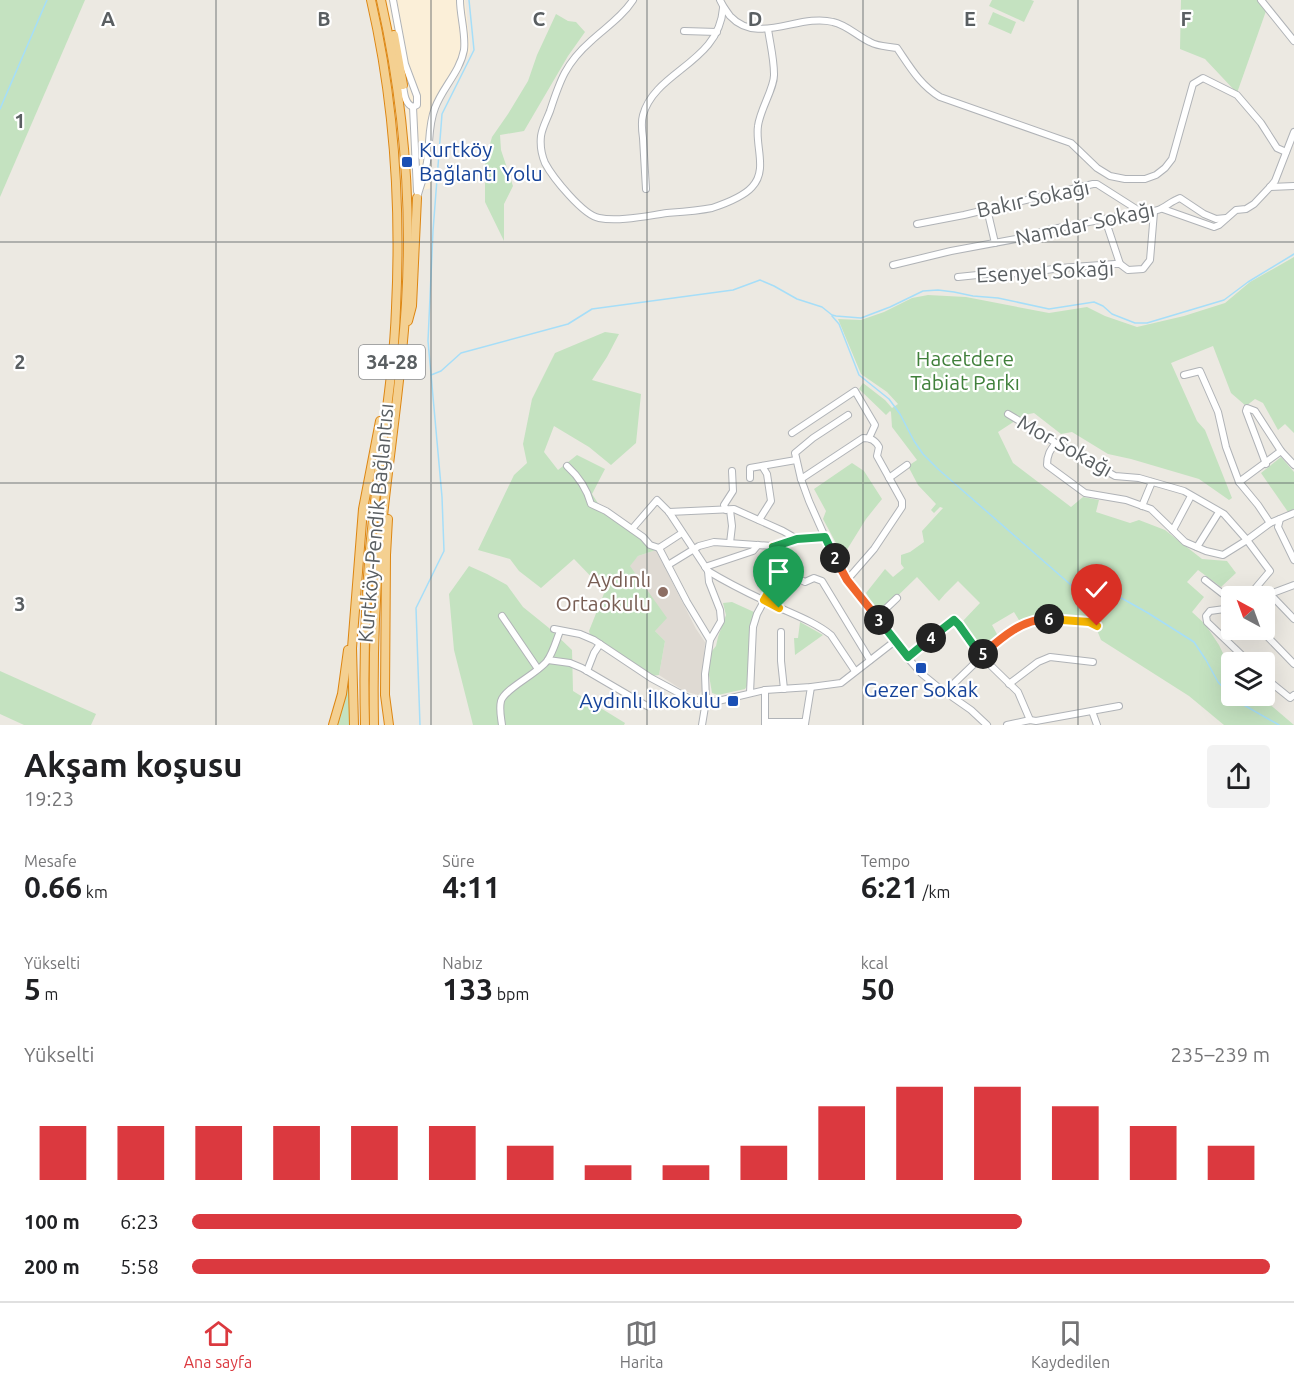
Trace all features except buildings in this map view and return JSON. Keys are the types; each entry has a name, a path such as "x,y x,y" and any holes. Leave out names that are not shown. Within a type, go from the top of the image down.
{"highway":[{"name":"Kurtköy-Pendik Bağlantısı","path":"364,725 364,646 369,561 396,309 397,213 387,85 371,0"},
{"name":"Kurtköy-Pendik Bağlantısı","path":"374,725 374,651 379,557 400,381 408,263 407,208 400,110 381,0"},
{"path":"387,0 403,85"},
{"path":"404,332 412,306 417,198"},
{"path":"354,725 352,648 363,509 390,377"},
{"path":"387,487 385,695 387,725"},
{"path":"333,725 342,694 355,603"}],"street":[{"path":"393,0 404,56 417,96 417,105 413,107"},
{"path":"417,198 428,156 434,108 463,54 460,0"},
{"path":"633,0 617,19 572,60 560,81 541,135 544,162 576,203 596,218 618,219 713,207 741,196 752,187 761,165 758,140 760,113 775,76 768,29"},
{"path":"646,189 642,118 646,104 658,89 708,45 722,19 722,0"},
{"path":"1261,0 1294,41"},
{"path":"723,8 734,20 754,29 768,29 823,20 843,26 880,47 897,48 922,85 929,91 940,97 1071,143 1097,168 1110,176 1145,179 1165,168 1173,159 1192,84 1203,78 1237,95 1261,123 1277,148 1286,152"},
{"path":"684,31 717,32"},
{"path":"403,85 407,103 413,107"},
{"path":"413,107 417,198"},
{"path":"1163,209 1214,227 1219,225 1236,210 1246,209 1254,204 1275,182 1294,132"},
{"path":"416,154 428,156"},
{"name":"Bakır Sokağı","path":"917,224 1093,184 1097,184 1141,212"},
{"path":"1270,187 1294,186"},
{"name":"Namdar Sokağı","path":"893,265 1021,238 1048,230 1141,212 1154,212 1180,198 1204,214 1216,219 1226,218"},
{"path":"987,209 995,243"},
{"name":"Esenyel Sokağı","path":"958,277 1120,264 1128,270 1143,269 1150,260 1154,212"},
{"path":"1105,219 1120,264"},
{"path":"1184,375 1200,371 1218,412 1226,447 1239,482 1270,523"},
{"path":"792,432 855,391 875,425 869,438"},
{"path":"1266,464 1245,411 1247,408 1255,411 1281,451 1294,465"},
{"name":"Mor Sokağı","path":"1008,414 1115,476 1139,478 1184,491 1224,514 1270,571 1257,586"},
{"path":"750,478 750,468 796,457 813,438 848,415"},
{"path":"801,479 863,438 869,438 879,447 876,456 902,501 902,507 874,549 847,580"},
{"path":"1056,443 1050,450 1047,465 1072,484 1085,493 1126,500 1151,509 1185,542 1206,551 1223,555 1270,523 1294,513"},
{"path":"1239,482 1281,451"},
{"path":"796,457 801,479 825,537 847,580 922,674 971,710 987,725"},
{"path":"889,478 907,465"},
{"path":"567,466 577,475 591,504 606,511 643,537 650,545 658,548 710,640"},
{"path":"759,520 771,501 767,474 762,466"},
{"path":"730,543 732,526 728,510 724,505 733,491 732,471"},
{"path":"1142,506 1152,482"},
{"path":"1173,530 1191,496"},
{"path":"632,529 657,500 669,512 706,569 720,610 721,621 710,640 702,725"},
{"path":"669,512 734,509 797,539"},
{"path":"1197,547 1219,512"},
{"path":"1280,519 1278,527 1294,560"},
{"path":"658,548 682,533"},
{"path":"668,566 699,546 714,542 773,546 797,539 825,537"},
{"path":"706,569 753,551 758,545"},
{"path":"773,546 774,554 782,570"},
{"path":"760,565 782,570 805,582 814,578 822,581 870,660"},
{"path":"706,569 807,620 831,635 855,671"},
{"path":"750,693 753,627 764,600 782,570"},
{"path":"1205,580 1221,592"},
{"path":"1275,592 1294,585"},
{"path":"877,617 897,598"},
{"path":"1275,599 1294,619"},
{"path":"1221,610 1210,611 1206,616 1207,622 1221,635"},
{"path":"502,616 538,669"},
{"path":"945,692 1001,638 1021,626 1041,619 1089,622 1097,626"},
{"path":"908,657 954,620 981,656 1018,692 1034,722"},
{"path":"502,725 501,699 507,691 548,660 557,630 580,634 600,644 651,678 692,700 706,701 718,701 765,690 841,683 895,641"},
{"path":"781,632 784,688"},
{"path":"1226,640 1238,652"},
{"path":"1271,640 1294,664"},
{"path":"587,671 600,644"},
{"path":"1009,684 1038,662 1050,657 1093,662"},
{"path":"548,660 570,663 647,706"},
{"path":"1275,685 1292,697"},
{"path":"765,690 765,723 805,723 811,687"},
{"path":"1006,725 1119,706"},
{"path":"1092,711 1097,725"},
{"path":"1053,717 1054,725"}],"shaded area":[{"path":"385,0 465,0 470,44 470,52 433,118 431,188 421,191 413,308 408,345 413,204 406,111"},
{"path":"656,550 696,629 705,642 704,689 698,695 684,691 659,675 665,641 655,631 629,566 638,556"}],"green space":[{"path":"0,0 85,0 0,197"},
{"path":"992,0 1034,1 1024,22 989,6"},
{"path":"1181,0 1258,0 1266,11 1237,93 1205,59 1180,49"},
{"path":"993,12 1016,22 1011,34 988,24"},
{"path":"556,14 568,21 576,22 585,32 568,56 524,131 500,135 501,150 513,186 504,204 504,241 485,202 485,162 492,137 528,81"},
{"name":"Hacetdere Tabiat Parkı","path":"1294,257 1294,433 1285,424 1278,430 1263,403 1255,399 1246,406 1231,393 1213,346 1171,363 1197,421 1205,430 1232,498 1229,500 1199,479 1108,454 1072,432 1061,434 1034,413 1024,415 998,432 1013,463 1071,507 1083,497 1099,500 1096,512 1130,523 1139,520 1165,530 1202,559 1227,561 1236,573 1221,587 1198,570 1187,582 1204,597 1192,612 1205,624 1222,652 1221,706 1272,706 1294,725 1224,725 1189,696 1101,640 1093,620 1042,617 1022,625 1014,612 992,625 998,636 980,651 962,622 980,603 958,581 939,601 917,577 879,614 866,593 885,569 893,577 904,568 901,564 901,555 910,552 924,542 922,531 943,508 940,507 934,513 931,510 936,504 918,485 908,466 917,460 892,427 891,412 886,415 859,389 863,383 892,408 898,404 887,392 861,374 838,319 861,320 912,298 928,295 966,297 1049,313 1087,307 1137,327 1225,303 1250,282"},
{"path":"605,332 619,334 592,380 641,394 636,443 611,465 589,447 554,426 544,452 558,470 577,455 605,469 592,494 605,514 656,550 638,556 630,566 667,618 655,631 665,641 659,675 652,676 590,635 589,631 605,591 574,559 541,588 519,571 510,559 478,550 514,475 527,463 523,444 532,399 555,353"},
{"path":"1281,457 1294,472 1294,509 1288,512 1261,473"},
{"path":"852,463 864,471 882,499 866,519 843,556 823,519 826,511 814,489"},
{"path":"469,566 507,585 523,607 572,650 573,691 625,723 624,725 473,725 454,650 449,594"},
{"path":"732,602 754,612 748,684 745,689 718,695 712,693 708,669 712,651 716,646 726,615 723,603"},
{"path":"800,622 823,635 795,655 794,638 798,638"},
{"path":"0,671 96,714 91,725 24,725 0,714"},
{"path":"350,680 351,725 337,725"}],"waterway":[{"path":"0,109 47,0"},
{"path":"420,725 416,608 444,551 442,497 428,341 433,231 442,114 474,50 469,0"},
{"path":"431,375 441,371 461,353 568,324 592,309 733,290 760,280 797,299 822,307 836,316 861,318 923,291 938,290 998,298 1049,309 1094,302 1112,314 1135,323 1147,323 1224,300 1248,282 1294,254"},
{"path":"832,316 839,324 859,375 889,399 923,454 938,469 1071,585 1098,596 1116,595 1194,642 1218,682 1235,700 1279,725"}],"place":[{"name":"Kurtköy Bağlantı Yolu","path":"407,162"},
{"name":"Aydınlı Ortaokulu","path":"663,592"},
{"name":"Gezer Sokak","path":"921,668"},
{"name":"Aydınlı İlkokulu","path":"733,701"}],"route":[{"path":"779,608 764,600 782,570 774,554 773,546 797,539 825,537 847,580 908,657 954,620 981,656 1001,638 1021,626 1041,619 1089,622 1097,626"}]}
